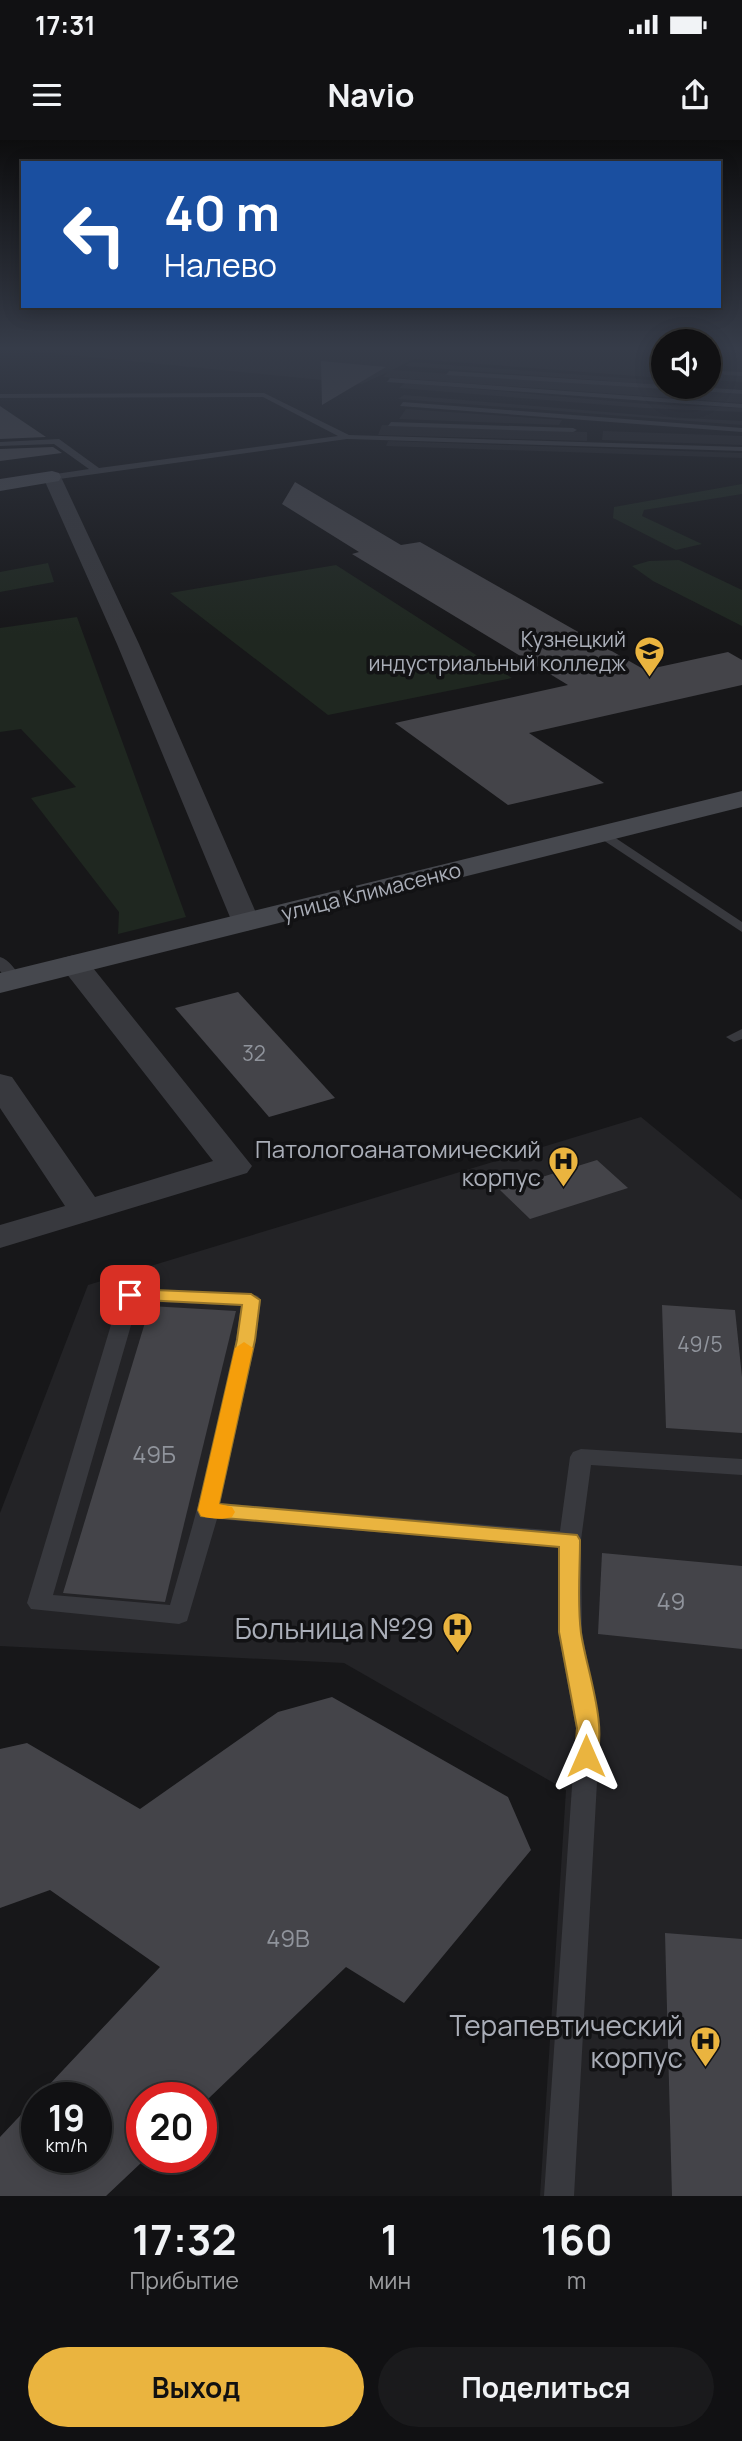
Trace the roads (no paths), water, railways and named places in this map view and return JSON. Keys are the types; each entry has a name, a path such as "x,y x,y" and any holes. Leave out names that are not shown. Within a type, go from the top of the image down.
{"street":[{"path":"0,485 52,477 128,644 246,922"},
{"name":"улица Климасенко","path":"5,974 74,964 742,799"},
{"path":"0,1237 235,1166 74,964"},
{"path":"0,1084 87,1211"}],"lane":[{"path":"60,444 97,471"},
{"path":"52,477 296,444"},
{"path":"595,444 742,449"},
{"path":"602,833 742,928"},
{"path":"130,1295 251,1300 246,1340 208,1510 180,1615 39,1603 130,1295"},
{"path":"559,2196 588,1728 570,1632 570,1540 581,1457 742,1467"},
{"path":"208,1510 570,1540"}],"place":[{"name":"Кузнецкий индустриальный колледж","path":"649,678"},
{"name":"Патологоанатомический корпус","path":"564,1189"},
{"name":"Больница №29","path":"457,1655"},
{"name":"Терапевтический корпус","path":"706,2068"}]}
